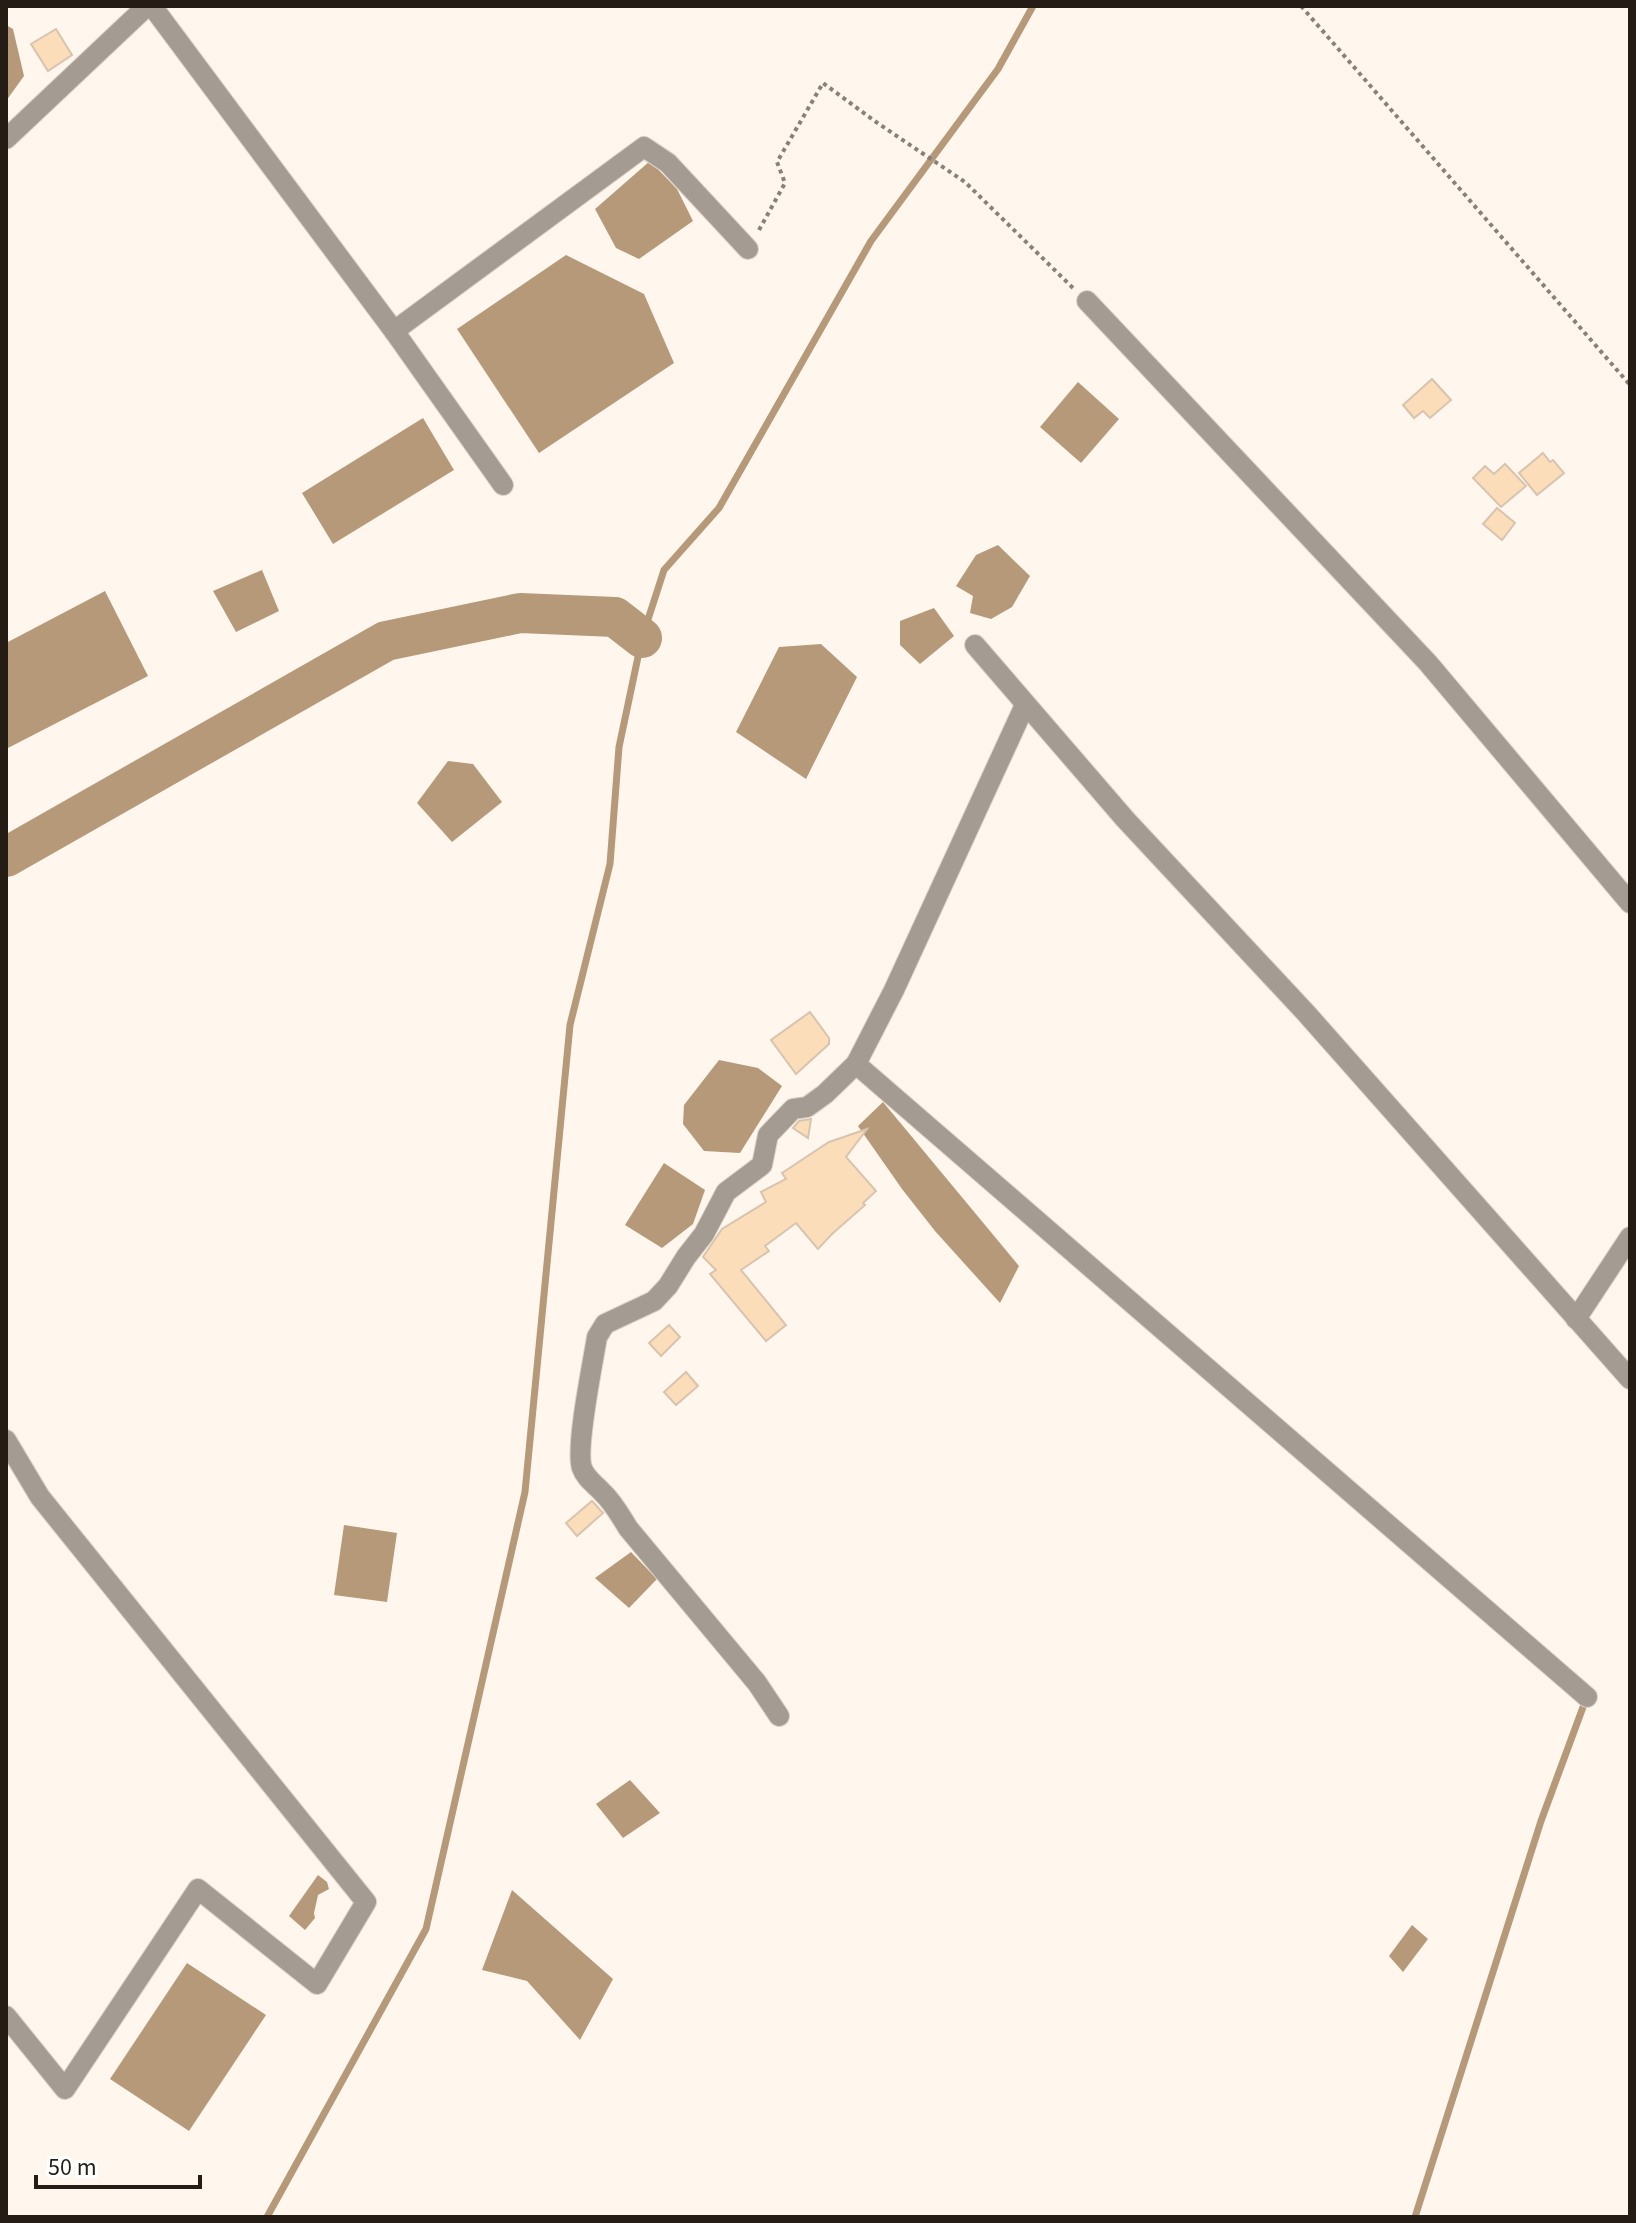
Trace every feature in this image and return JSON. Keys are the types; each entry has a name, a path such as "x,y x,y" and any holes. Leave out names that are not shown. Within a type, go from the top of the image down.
{"street":[{"path":"6,139 149,6 394,331 503,485"},
{"path":"394,331 644,147 668,163 748,249"},
{"path":"1087,301 1428,663 1630,903"},
{"path":"975,645 1125,819 1306,1013 1630,1379"},
{"path":"779,1716 757,1683 581,1467 582,1434 597,1337 605,1324 654,1301 704,1234 726,1192 762,1165 768,1135 793,1109 807,1107 856,1064 894,990 1025,705"},
{"path":"856,1064 1587,1697"},
{"path":"1576,1319 1630,1237"},
{"path":"6,1440 40,1497 366,1902 317,1984 198,1889 65,2089 6,2016"}],"path":[{"path":"1301,6 1630,385"},
{"path":"748,249 785,183 777,162 823,83 965,182 1087,301"}],"shaded area":[{"path":"6,25 13,29 24,76 6,101"},
{"path":"650,161 677,189 693,221 639,259 616,248 595,209"},
{"path":"566,255 644,294 674,363 539,453 457,329"},
{"path":"1078,382 1119,419 1081,463 1040,427"},
{"path":"423,418 454,470 333,544 302,493"},
{"path":"998,545 1030,576 1012,607 991,619 970,613 973,596 956,586 976,555"},
{"path":"262,570 279,611 236,632 213,591"},
{"path":"105,591 148,676 6,749 6,643"},
{"path":"934,608 954,636 920,664 900,645 900,621"},
{"path":"821,644 857,677 806,779 736,732 779,647"},
{"path":"448,761 473,764 502,802 452,842 417,803"},
{"path":"719,1060 758,1068 782,1086 740,1153 704,1151 683,1124 684,1105"},
{"path":"883,1102 1019,1266 1000,1303 935,1231 858,1126"},
{"path":"664,1163 705,1190 693,1224 662,1248 625,1225"},
{"path":"344,1525 397,1533 387,1602 334,1595"},
{"path":"631,1552 657,1579 629,1608 595,1578"},
{"path":"630,1780 660,1813 623,1838 596,1804"},
{"path":"318,1875 327,1882 329,1889 318,1895 315,1918 305,1930 289,1916"},
{"path":"512,1890 613,1979 580,2040 527,1981 482,1970"},
{"path":"1412,1925 1428,1939 1403,1972 1389,1956"},
{"path":"187,1963 266,2015 189,2131 110,2079"}],"building":[{"path":"56,29 72,55 48,71 31,44"},
{"path":"1432,379 1451,400 1430,418 1423,411 1414,418 1403,405"},
{"path":"1543,453 1564,473 1537,495 1519,473"},
{"path":"1505,464 1526,486 1501,507 1473,478 1485,466 1494,474"},
{"path":"1497,508 1515,523 1502,540 1483,524"},
{"path":"810,1012 829,1038 829,1044 796,1074 771,1040"},
{"path":"811,1119 808,1138 793,1128 799,1121"},
{"path":"867,1129 846,1157 876,1191 863,1203 865,1205 818,1249 796,1223 765,1246 769,1251 741,1270 786,1325 766,1341 710,1274 716,1270 703,1257 722,1229 766,1202 761,1192 786,1179 782,1173 829,1142"},
{"path":"669,1325 680,1337 661,1356 649,1343"},
{"path":"686,1372 698,1386 676,1405 664,1392"},
{"path":"592,1501 603,1513 577,1536 566,1523"}],"waterway":[{"path":"267,2217 426,1929 525,1492 570,1025 610,864 619,747 642,638 664,570 719,508 871,241 998,69 1033,6"},
{"path":"6,857 386,641 520,613 615,617 642,638"},
{"path":"1415,2217 1541,1821 1586,1699"}]}
